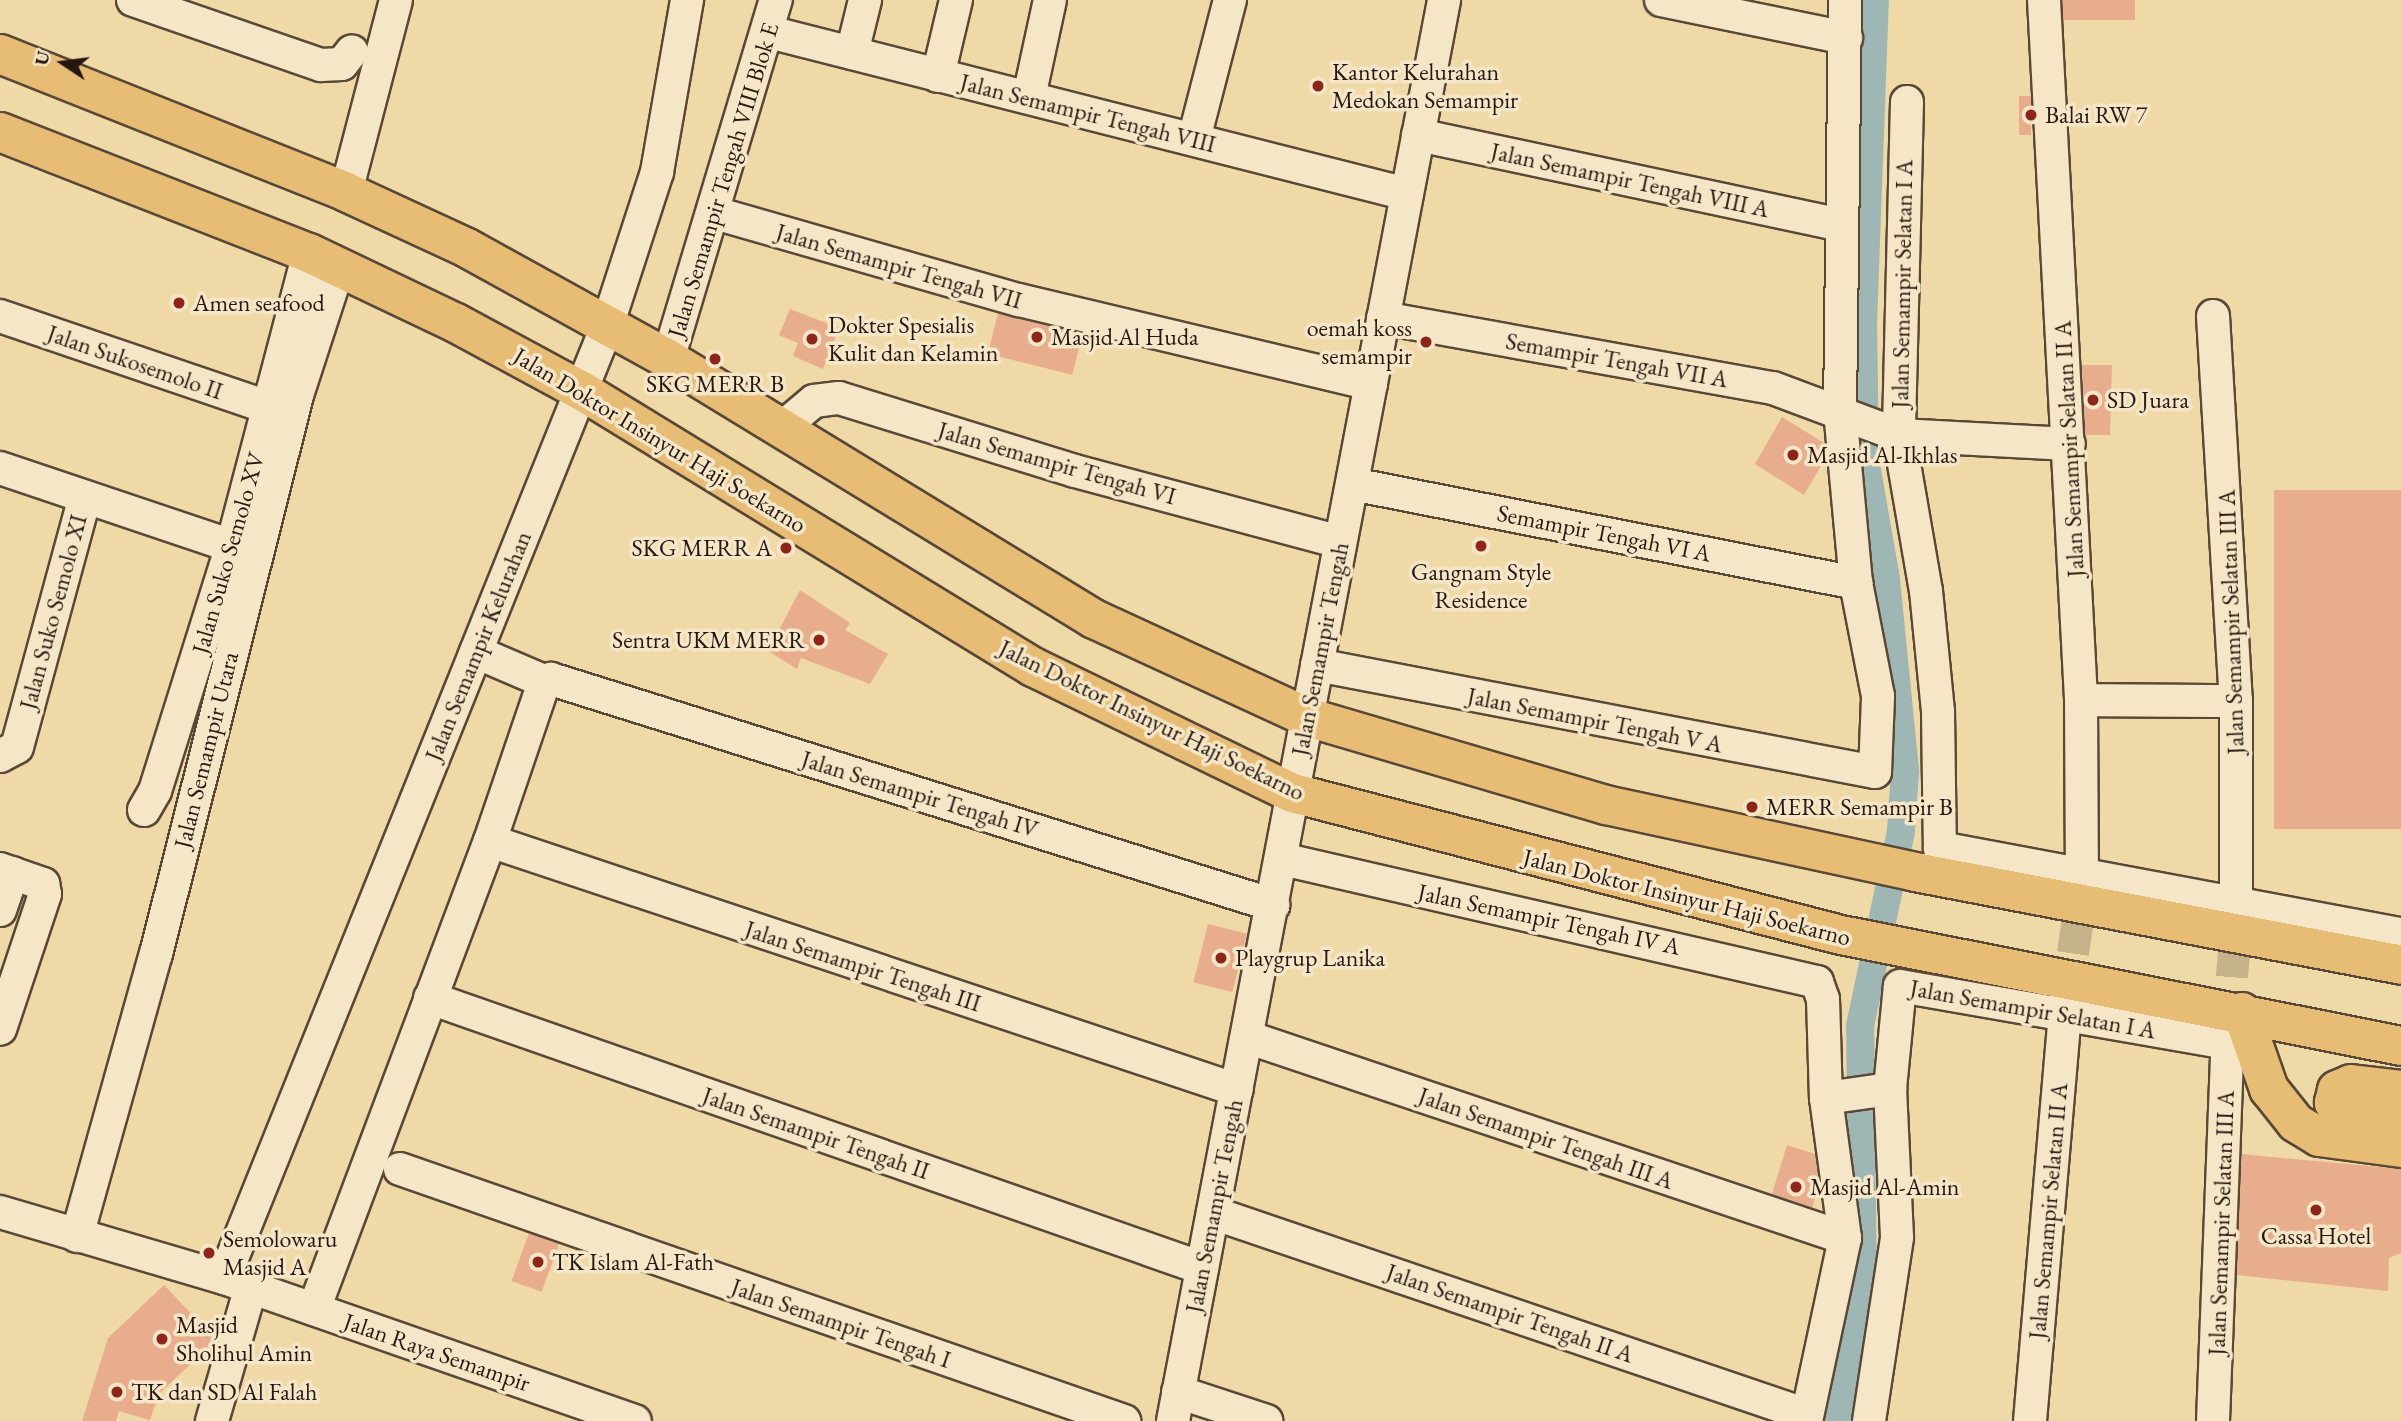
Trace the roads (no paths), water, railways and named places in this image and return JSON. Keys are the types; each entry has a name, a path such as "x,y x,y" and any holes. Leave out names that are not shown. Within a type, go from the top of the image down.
{"main road":[{"path":"0,54 346,192 467,248 668,359 783,427 1094,619 1307,717 1606,805 1915,872 2401,965"},
{"name":"Jalan Doktor Insinyur Haji Soekarno","path":"0,132 324,259 582,391 1033,667 1293,793 1841,935 2232,1027 2401,1046"},
{"path":"2232,1027 2269,1088 2296,1123 2319,1137 2401,1148"},
{"path":"2401,1090 2351,1084 2337,1090 2333,1103 2360,1121 2401,1125"}],"street":[{"path":"133,0 321,65 342,64 352,51"},
{"path":"346,192 396,0"},
{"name":"Jalan Semampir Kelurahan","path":"212,1421 237,1282 476,652 607,326 657,172 687,0"},
{"name":"Jalan Semampir Tengah VIII Blok E","path":"668,359 715,213 776,0"},
{"path":"852,52 865,0"},
{"path":"938,75 956,0"},
{"path":"1030,97 1050,0"},
{"path":"1194,139 1230,0"},
{"name":"Jalan Semampir Tengah","path":"1175,1407 1282,859 1444,0"},
{"path":"1845,0 1842,225 1844,413 1856,583"},
{"name":"Jalan Semampir Selatan II A","path":"2044,0 2081,699 2083,887"},
{"path":"1681,2 1846,38"},
{"name":"Jalan Semampir Tengah VIII","path":"769,32 1407,194"},
{"name":"Jalan Semampir Selatan I A","path":"1907,102 1892,433 1935,685 1938,841 1951,852 2083,887"},
{"name":"Jalan Semampir Tengah VIII A","path":"1418,135 1842,225"},
{"name":"Jalan Semampir Tengah VII","path":"715,213 1019,300 1371,384"},
{"name":"Jalan Suko Semolo XV","path":"144,810 155,791 232,545 270,408 324,259"},
{"name":"Jalan Semampir Utara","path":"77,1236 156,954 297,395 324,259"},
{"name":"Jalan Sukosemolo II","path":"0,316 270,408"},
{"name":"Jalan Semampir Selatan III A","path":"2213,316 2236,701 2237,916"},
{"name":"Semampir Tengah VII A","path":"1383,318 1773,388 1892,433"},
{"name":"Jalan Semampir Tengah VI","path":"783,427 823,397 839,398 1075,471 1340,542"},
{"path":"1892,433 2069,444"},
{"path":"0,468 232,545"},
{"name":"Semampir Tengah VI A","path":"1352,484 1856,583"},
{"name":"Jalan Suko Semolo XI","path":"0,756 17,747 85,497"},
{"name":"Jalan Semampir Tengah V A","path":"1317,665 1873,773 1878,696 1856,583"},
{"name":"Jalan Semampir Tengah IV","path":"476,652 556,682 1273,905"},
{"path":"314,1310 490,841 556,682"},
{"path":"2081,699 2236,701"},
{"name":"Jalan Semampir Tengah III","path":"490,841 1237,1090"},
{"name":"Jalan Semampir Tengah IV A","path":"1282,859 1815,981 1824,999 1829,1097"},
{"path":"0,910 7,871 43,884 45,894 0,1029"},
{"path":"2083,887 2237,916 2401,934"},
{"name":"Jalan Semampir Selatan I A","path":"1869,1421 1897,1237 1886,1090 1900,986 2232,1027"},
{"name":"Jalan Semampir Tengah II","path":"430,998 1202,1268"},
{"name":"Jalan Semampir Selatan II A","path":"2031,1421 2065,1007"},
{"name":"Jalan Semampir Selatan III A","path":"2213,1421 2232,1027"},
{"name":"Jalan Semampir Tengah III A","path":"1247,1037 1845,1238"},
{"path":"1807,1418 1845,1238 1829,1097 1886,1090"},
{"name":"Jalan Semampir Tengah I","path":"400,1169 1124,1421"},
{"name":"Jalan Raya Semampir","path":"0,1212 237,1282 635,1421"},
{"name":"Jalan Semampir Tengah II A","path":"1213,1213 1807,1418"},
{"path":"1175,1407 1266,1421"}],"waterway":[{"path":"1839,1421 1863,1301 1860,1026 1901,831 1905,770 1886,579 1865,459 1863,324 1875,0"}],"tunnel":[{"path":"2066,1001 2081,898"},
{"path":"2228,1025 2236,927"}],"place":[{"name":"Kantor Kelurahan Medokan Semampir","path":"1318,86"},
{"name":"Balai RW 7","path":"2031,115"},
{"name":"Amen seafood","path":"179,303"},
{"name":"Masjid Al Huda","path":"1037,337"},
{"name":"Dokter Spesialis Kulit dan Kelamin","path":"812,339"},
{"name":"oemah koss semampir","path":"1426,342"},
{"name":"SKG MERR B","path":"715,359"},
{"name":"SD Juara","path":"2093,400"},
{"name":"Masjid Al-Ikhlas","path":"1793,455"},
{"name":"Gangnam Style Residence","path":"1481,546"},
{"name":"SKG MERR A","path":"786,548"},
{"name":"Sentra UKM MERR","path":"819,640"},
{"name":"MERR Semampir B","path":"1752,807"},
{"name":"Playgrup Lanika","path":"1221,958"},
{"name":"Masjid Al-Amin","path":"1796,1187"},
{"name":"Cassa Hotel","path":"2316,1210"},
{"name":"Semolowaru Masjid A","path":"209,1253"},
{"name":"TK Islam Al-Fath","path":"538,1262"},
{"name":"Masjid Sholihul Amin","path":"162,1339"},
{"name":"TK dan SD Al Falah","path":"117,1392"}]}
